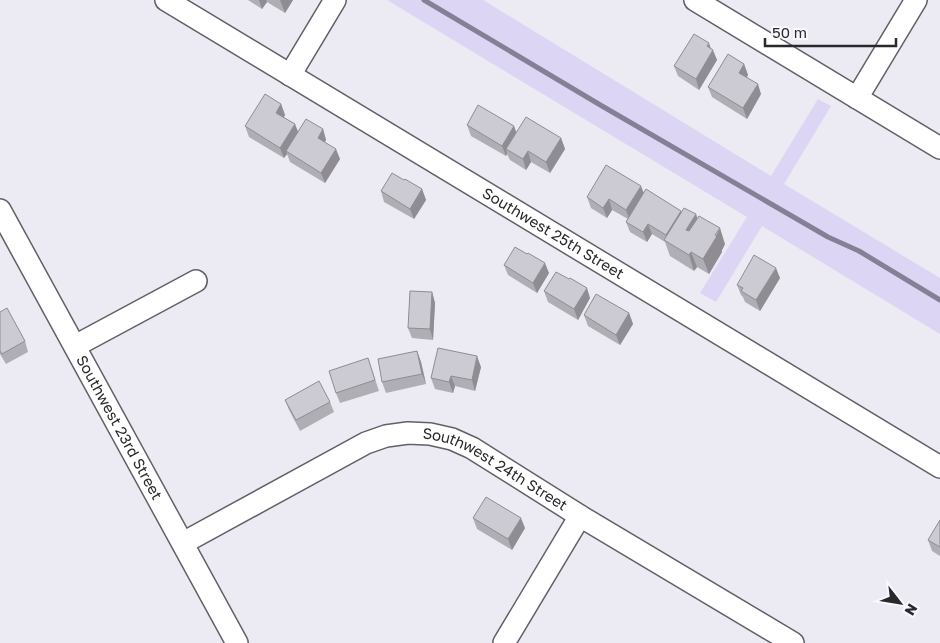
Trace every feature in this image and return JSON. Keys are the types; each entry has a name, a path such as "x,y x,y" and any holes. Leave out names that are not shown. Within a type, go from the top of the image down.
{"street":[{"name":"Southwest 25th Street","path":"166,0 940,467"},
{"path":"290,75 335,0"},
{"path":"695,0 940,148"},
{"path":"858,98 916,0"},
{"name":"Southwest 23rd Street","path":"0,210 237,643"},
{"path":"74,346 196,282"},
{"name":"Southwest 24th Street","path":"183,543 366,443 386,436 408,433 430,434 452,439 472,448 770,637 793,643"},
{"path":"504,643 580,516"}],"shaded area":[{"path":"387,0 483,0 771,176 818,99 831,106 784,184 940,278 940,334 762,226 716,302 700,293 747,217"}],"building":[{"path":"694,34 709,43 707,46 713,50 696,79 674,66"},
{"path":"728,54 744,64 739,73 758,84 743,108 708,87"},
{"path":"265,94 281,104 276,113 295,124 280,148 245,126"},
{"path":"478,105 514,126 502,146 467,125"},
{"path":"526,117 561,138 546,162 528,151 523,159 506,149"},
{"path":"306,119 323,129 318,138 336,149 321,173 286,151"},
{"path":"606,165 641,186 626,210 609,199 603,208 587,197"},
{"path":"392,173 422,189 410,209 381,191"},
{"path":"646,189 681,211 666,235 648,224 643,232 626,222"},
{"path":"684,208 696,214 686,230 689,231 699,216 720,228 703,259 691,252 689,255 664,240"},
{"path":"515,247 545,263 533,283 504,265"},
{"path":"754,255 776,268 756,300 741,291 743,288 737,285"},
{"path":"556,272 587,288 574,309 544,291"},
{"path":"410,291 432,292 430,329 408,328"},
{"path":"596,294 629,313 616,335 584,315"},
{"path":"7,308 25,341 2,354 0,351 0,312"},
{"path":"438,348 477,356 472,380 451,376 449,382 431,378"},
{"path":"417,351 422,374 382,382 378,359"},
{"path":"368,358 375,380 336,393 329,371"},
{"path":"319,381 330,402 296,420 285,400"},
{"path":"486,497 521,518 508,539 473,518"},
{"path":"940,520 940,547 928,540"}],"waterway":[{"path":"424,0 602,106 828,237 859,251 940,300"}]}
